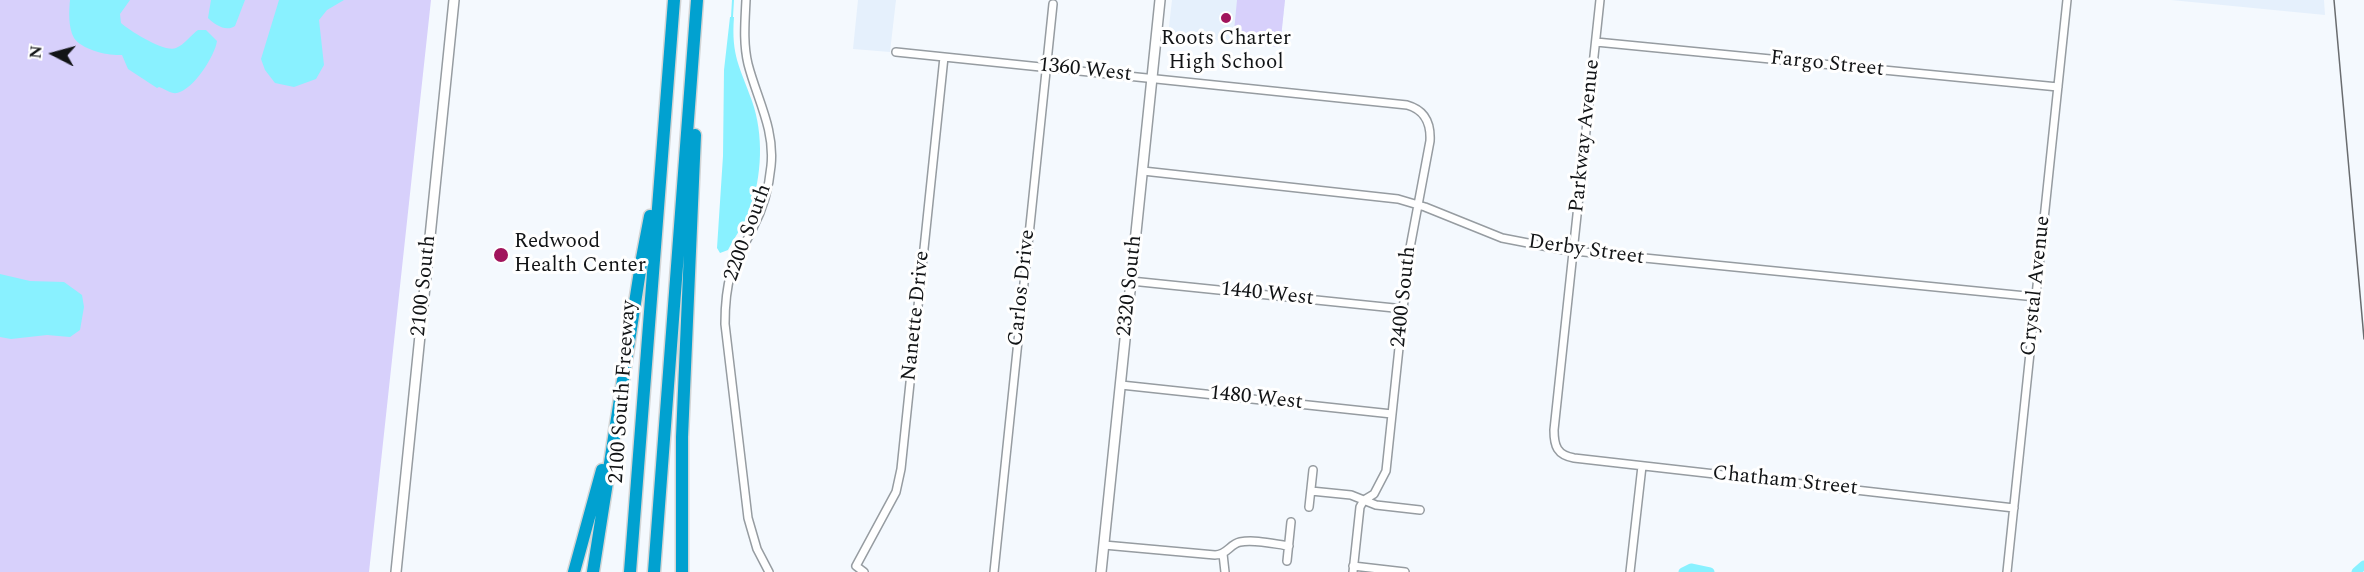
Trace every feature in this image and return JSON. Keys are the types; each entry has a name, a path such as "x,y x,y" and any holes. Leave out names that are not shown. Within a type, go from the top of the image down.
{"highway":[{"name":"2100 South Freeway","path":"630,572 674,0"},
{"name":"2100 South Freeway","path":"654,572 697,0"},
{"path":"682,572 682,437 697,95 693,43"},
{"path":"593,572 642,258 660,165"},
{"path":"574,572 618,411"}],"street":[{"name":"2100 South","path":"396,572 454,0"},
{"name":"2200 South","path":"746,0 744,39 748,64 768,124 772,147 771,167 768,189 754,227 731,273 726,298 725,324 748,518 757,549 769,572"},
{"name":"2320 South","path":"1101,572 1160,0"},
{"name":"Parkway Avenue","path":"1557,451 1554,443 1554,430 1600,0"},
{"name":"Crystal Avenue","path":"2007,572 2067,0"},
{"name":"Carlos Drive","path":"994,572 1053,4"},
{"name":"Fargo Street","path":"1596,42 2058,87"},
{"name":"1360 West","path":"896,52 1417,108"},
{"name":"Nanette Drive","path":"864,572 856,566 896,492 901,469 944,57"},
{"name":"2400 South","path":"1364,500 1374,494 1386,471 1409,253 1431,132 1429,123 1417,108"},
{"name":"Derby Street","path":"1143,171 1388,197 1418,204 1502,238 1573,252 2036,297"},
{"name":"1440 West","path":"1131,281 1404,309"},
{"name":"1480 West","path":"1120,385 1392,414"},
{"name":"Chatham Street","path":"1557,451 1574,458 2014,507"},
{"path":"1630,572 1642,466"},
{"path":"1309,507 1313,470"},
{"path":"1311,491 1351,495 1371,504 1420,510"},
{"path":"1364,500 1359,510 1353,569 1405,572"},
{"path":"1287,561 1291,522"},
{"path":"1104,544 1211,555 1223,554 1234,544 1242,542 1289,546"},
{"path":"1223,554 1225,572"}],"shaded area":[{"path":"0,0 431,0 369,572 0,572"},
{"path":"858,0 896,0 890,52 853,49"},
{"name":"Roots Charter High School","path":"1172,0 1285,0 1280,47 1168,35"},
{"path":"1237,0 1285,0 1280,47 1233,42"},
{"path":"2171,0 2324,0 2325,15"}],"water":[{"path":"70,0 130,0 120,14 121,23 148,40 171,49 182,45 198,30 206,30 217,41 208,63 190,86 177,93 170,92 157,88 128,69 122,55 96,51 78,42 71,29"},
{"path":"211,0 245,0 235,26 224,28 208,18"},
{"path":"279,0 344,0 327,10 319,20 324,65 316,79 294,87 275,83 265,70 261,59"},
{"path":"730,17 734,17 733,30 737,61 756,114 760,156 757,183 750,210 728,250 720,253 717,248 723,156 724,70"},
{"path":"0,274 30,281 64,282 82,295 84,307 80,330 70,337 47,335 11,339 0,337"}],"waterway":[{"path":"732,17 733,0"},
{"path":"2356,572 2364,565"},
{"path":"1683,572 1691,568 1710,572"}],"tram line":[{"path":"2334,0 2364,339"}],"place":[{"name":"Roots Charter High School","path":"1226,18"},
{"name":"Redwood Health Center","path":"501,255"}]}
